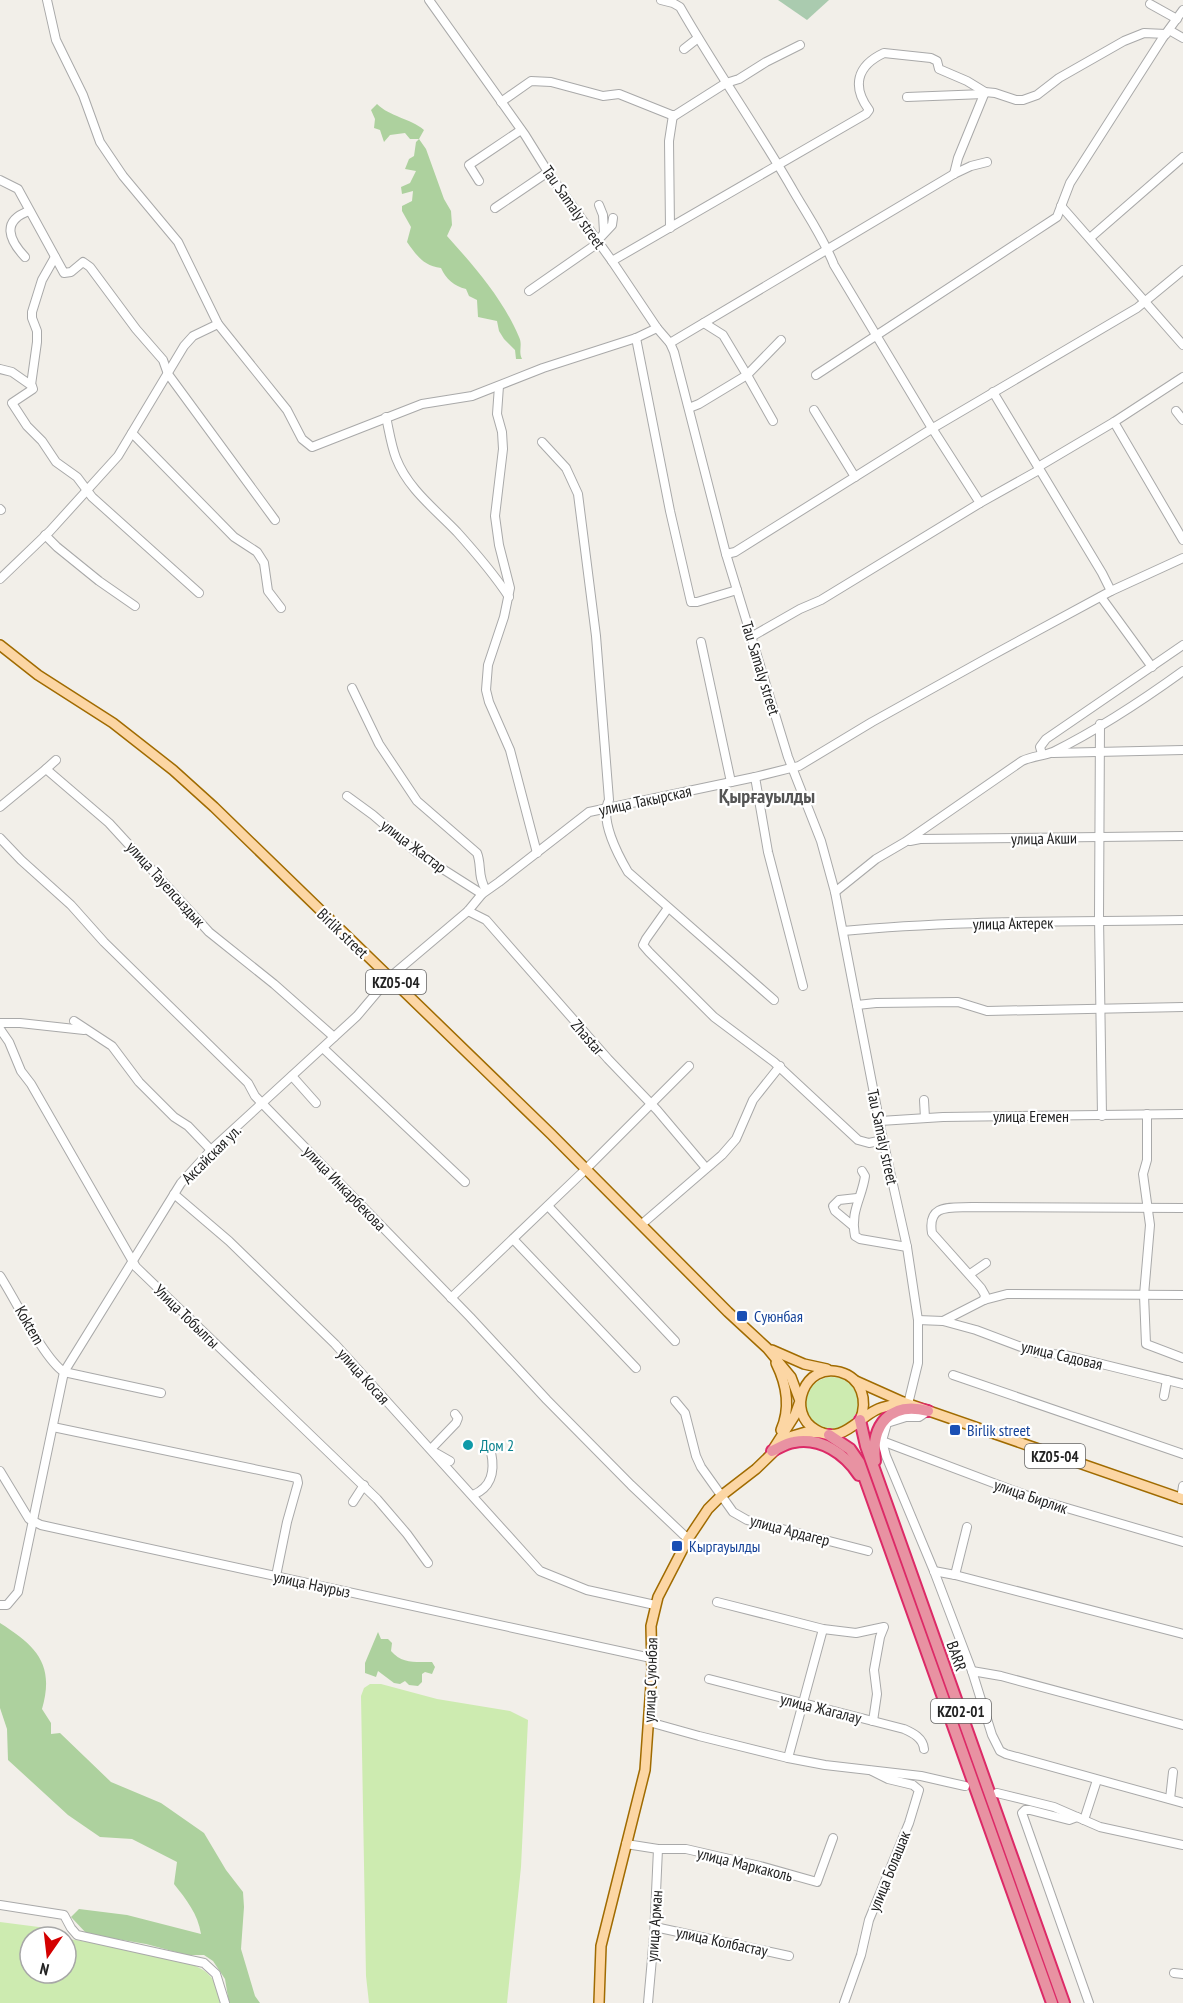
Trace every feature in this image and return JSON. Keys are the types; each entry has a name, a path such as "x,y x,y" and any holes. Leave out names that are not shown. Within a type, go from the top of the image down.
{"highway":[{"path":"876,1470 874,1443 877,1430 884,1421 903,1409 914,1408 928,1411"},
{"name":"BARR","path":"860,1420 866,1446 1064,2003"},
{"name":"BARR","path":"825,1434 844,1444 857,1458 1052,2003"},
{"path":"772,1451 797,1441 823,1445 848,1459 869,1492"}],"main road":[{"name":"Birlik street","path":"0,645 38,675 113,723 173,770 214,807 767,1348"},
{"name":"KZ05-04","path":"767,1348 804,1364 850,1376 856,1382 901,1402 1182,1499"},
{"name":"KZ05-04","path":"767,1348 791,1377 804,1419 809,1425 825,1434"},
{"path":"767,1348 783,1380 787,1400 784,1424 772,1451"},
{"path":"772,1451 795,1415 803,1389 812,1377 834,1371"},
{"path":"856,1382 861,1388 864,1404 860,1420"},
{"path":"825,1434 846,1432 875,1410 901,1402"},
{"name":"улица Суюнбая","path":"599,2003 601,1946 645,1770 652,1671 651,1626 663,1583 708,1509 721,1496 756,1469 772,1451 794,1435 806,1432 825,1434"}],"street":[{"path":"47,0 56,40 83,95 100,142 123,176 178,242 218,324 287,410 302,439 309,446 312,447 422,405 472,396 499,387 543,368 636,338 657,328"},
{"name":"Tau Samaly street","path":"429,0 657,328 670,343 726,554 792,768 817,832 835,892 883,1140 907,1247 918,1320 918,1363 901,1402"},
{"path":"661,0 680,7 779,166 828,250 834,265 980,503"},
{"path":"1150,4 1176,19"},
{"path":"816,375 1057,217 1070,183 1183,10"},
{"path":"907,97 985,93 1023,100 1037,95 1059,78 1124,40 1144,33 1168,32 1183,38"},
{"path":"684,49 698,38"},
{"path":"670,228 669,141 673,116 726,83 739,79 800,45"},
{"path":"612,261 866,114 871,110 862,99 857,85 861,74 873,60 884,53 931,58 937,61 939,69 967,81 985,93"},
{"path":"501,102 531,81 551,82 603,96 618,94 673,116"},
{"path":"954,174 958,158 985,93"},
{"path":"479,181 469,165 521,130"},
{"path":"1090,238 1183,157"},
{"path":"670,343 954,174 971,165 987,162"},
{"path":"495,208 548,172"},
{"path":"0,180 18,189 64,273 71,272 83,262 90,267 147,343 163,360 168,374 275,520"},
{"path":"599,205 603,215 604,232"},
{"path":"1061,206 1183,345"},
{"path":"25,257 13,245 10,229 12,222 29,211"},
{"path":"529,291 598,242 612,225 613,218"},
{"path":"55,257 42,280 32,312 37,331 31,385 33,390 12,404 57,462 77,477 92,497 199,593"},
{"path":"726,554 735,552 933,428 1145,302 1183,270"},
{"path":"705,323 723,335 773,421"},
{"path":"0,579 94,484 118,456 189,340 218,324"},
{"path":"636,338 670,511 691,602 737,590"},
{"path":"689,408 747,375 781,340"},
{"path":"0,369 12,372 31,385"},
{"path":"751,637 800,609 821,600 1114,422 1183,377"},
{"path":"499,387 496,399 503,448 495,516 499,545 508,576 509,597 488,665 486,690 510,750 537,853"},
{"path":"993,392 1111,591"},
{"path":"814,410 855,477"},
{"path":"1176,411 1183,420"},
{"path":"386,417 396,458 406,476 426,502 458,533 509,597"},
{"path":"1114,422 1183,540"},
{"path":"132,433 234,537 257,552 264,563 268,591 281,608"},
{"path":"542,442 566,468 578,494 596,636 609,800 605,807 615,852 628,872 774,1000"},
{"path":"45,535 99,581 135,606"},
{"name":"улица Такырская","path":"484,892 589,812 605,807 648,801 799,766 978,663 1111,591 1183,558"},
{"path":"1101,597 1152,667"},
{"path":"701,642 730,782"},
{"path":"1045,754 1040,747 1046,740 1183,645"},
{"path":"835,892 876,859 905,842 1022,761 1045,754 1100,724 1183,672"},
{"path":"352,688 379,744 417,801 477,852 478,869 484,892"},
{"path":"1100,724 1099,922 1102,1116"},
{"path":"1045,754 1183,750"},
{"path":"0,805 56,760"},
{"name":"улица Тауелсыздык","path":"46,769 109,823 209,932 334,1036"},
{"path":"754,777 768,852 803,986"},
{"name":"улица Жастар","path":"347,796 416,852 484,892"},
{"name":"улица Акши","path":"905,842 920,839 1183,836"},
{"name":"улица Инкарбекова","path":"0,838 21,860 71,904 104,942 248,1083 255,1096 547,1400 688,1539"},
{"name":"Аксайская ул.","path":"0,1605 7,1605 18,1592 64,1372 181,1183 211,1150 357,1016 390,977 468,911 484,892"},
{"path":"668,908 643,945 714,1017 780,1066 858,1140 869,1143 883,1140"},
{"name":"Zhastar","path":"468,911 486,920 706,1168"},
{"name":"улица Актерек","path":"843,931 886,927 1183,920"},
{"path":"857,1005 958,1002 987,1011 1183,1007"},
{"path":"74,1021 112,1046 139,1082 211,1150"},
{"path":"0,1023 20,1023 88,1031"},
{"name":"Улица Тобылгы","path":"0,1029 9,1042 21,1071 31,1084 133,1262 364,1485 407,1534 428,1563"},
{"path":"323,1048 465,1182"},
{"path":"451,1298 586,1169 689,1066"},
{"path":"642,1224 736,1139 753,1100 780,1066"},
{"path":"292,1076 316,1103"},
{"path":"924,1100 925,1118"},
{"path":"1147,1114 1147,1160 1143,1174 1149,1208 1150,1245 1147,1252 1144,1295 1146,1344 1183,1358"},
{"name":"улица Егемен","path":"880,1121 925,1118 1183,1114"},
{"path":"861,1171 865,1176 857,1198 853,1226 855,1236 860,1239 907,1247"},
{"name":"улица Косая","path":"174,1194 229,1241 306,1314 540,1571 587,1590 655,1605"},
{"path":"853,1226 835,1211 833,1206 839,1200 857,1198"},
{"path":"548,1206 675,1341"},
{"path":"984,1300 985,1295 970,1274 932,1233 933,1214 937,1211 972,1207 1183,1208"},
{"path":"124,1246 134,1248 147,1238"},
{"path":"513,1239 636,1368"},
{"path":"970,1274 986,1263"},
{"name":"Koktem","path":"0,1276 45,1351 64,1372"},
{"path":"943,1321 984,1300 1008,1294 1183,1295"},
{"name":"улица Садовая","path":"918,1320 943,1321 976,1330 1037,1353 1065,1355 1183,1384"},
{"path":"64,1372 161,1393"},
{"path":"953,1375 1183,1454"},
{"path":"1164,1396 1167,1380"},
{"name":"улица Ардагер","path":"675,1401 685,1413 696,1456 733,1512 747,1520 868,1551"},
{"path":"928,1411 919,1418 906,1417 887,1423 882,1441 886,1456 934,1571 1000,1750 1006,1754 1183,1803"},
{"path":"450,1461 432,1450 456,1423 458,1418 455,1414"},
{"path":"52,1426 297,1478 298,1483 276,1576"},
{"name":"улица Бирлик","path":"882,1441 1017,1492 1183,1542"},
{"path":"473,1495 481,1492 490,1481 493,1469 491,1452"},
{"path":"0,1471 29,1519 34,1522"},
{"path":"353,1502 364,1485"},
{"path":"1182,1499 1183,1486"},
{"name":"улица Наурыз","path":"34,1522 651,1658"},
{"path":"955,1575 967,1527"},
{"path":"934,1571 1183,1634"},
{"path":"717,1602 823,1629 856,1633 884,1627 874,1670 877,1694 873,1721"},
{"path":"788,1758 823,1629"},
{"path":"972,1671 1001,1676 1183,1725"},
{"name":"улица Жагалау","path":"709,1679 904,1729 916,1734 924,1744 924,1749"},
{"path":"649,1722 788,1758 921,1776 965,1786"},
{"name":"улица Болашак","path":"844,2003 861,1955 869,1920 909,1823 919,1790 913,1785 875,1774 871,1770"},
{"path":"1170,1799 1173,1772"},
{"path":"1080,1819 1097,1780"},
{"path":"997,1792 1054,1807 1100,1827 1183,1845"},
{"path":"1080,1819 1069,1820 1030,1810 1025,1810 1022,1814 1089,2003"},
{"name":"улица Маркаколь","path":"626,1844 658,1849 686,1849 817,1882 833,1838"},
{"name":"улица Арман","path":"648,2003 655,1927 658,1849"},
{"path":"0,1905 64,1915 77,1935 204,1964 216,1974 225,2003"},
{"name":"улица Колбастау","path":"655,1927 789,1956"}],"green space":[{"path":"778,0 829,0 807,20"},
{"path":"377,104 424,130 419,139 410,139 405,133 390,135 384,142 380,130 374,128 375,119 371,110"},
{"path":"419,139 426,149 444,199 451,211 452,225 447,236 505,309 520,340 522,359 516,359 515,350 499,331 497,321 478,317 477,300 469,296 466,289 451,282 441,268 421,259 407,242 411,227 402,211 402,206 412,201 413,191 402,194 401,187 410,183 416,171 405,169 409,159 414,156 416,142"},
{"path":"832,1377 846,1381 854,1389 858,1403 854,1417 846,1425 832,1429 818,1425 810,1417 806,1403 810,1389 818,1381"},
{"path":"0,1623 33,1648 44,1668 46,1680 42,1709 51,1723 51,1734 60,1733 111,1782 161,1803 204,1833 226,1870 243,1892 241,1949 255,1996 260,2003 229,2003 225,1979 213,1961 204,1955 187,1955 146,1944 87,1934 71,1917 79,1909 127,1915 201,1934 194,1913 174,1884 177,1862 132,1839 100,1837 68,1815 8,1760 7,1729 0,1708"},
{"path":"378,1632 381,1639 388,1639 392,1643 391,1651 400,1658 432,1662 435,1667 432,1674 425,1672 422,1674 422,1682 418,1686 409,1685 405,1681 400,1684 394,1683 378,1671 376,1677 365,1673 365,1663"},
{"path":"370,1684 381,1684 437,1699 510,1711 528,1720 521,1867 507,2003 369,2003 366,1976 361,1696 364,1688"},
{"path":"0,1922 23,1925 18,1925 18,1985 78,1985 78,1940 145,1951 186,1962 211,1977 220,2003 0,2003"}],"place":[{"name":"Суюнбая","path":"742,1316"},
{"name":"Birlik street","path":"955,1430"},
{"name":"Дом 2","path":"468,1445"},
{"name":"Кыргауылды","path":"677,1546"}],"district":[{"name":"Қырғауылды","path":"767,796"}]}
